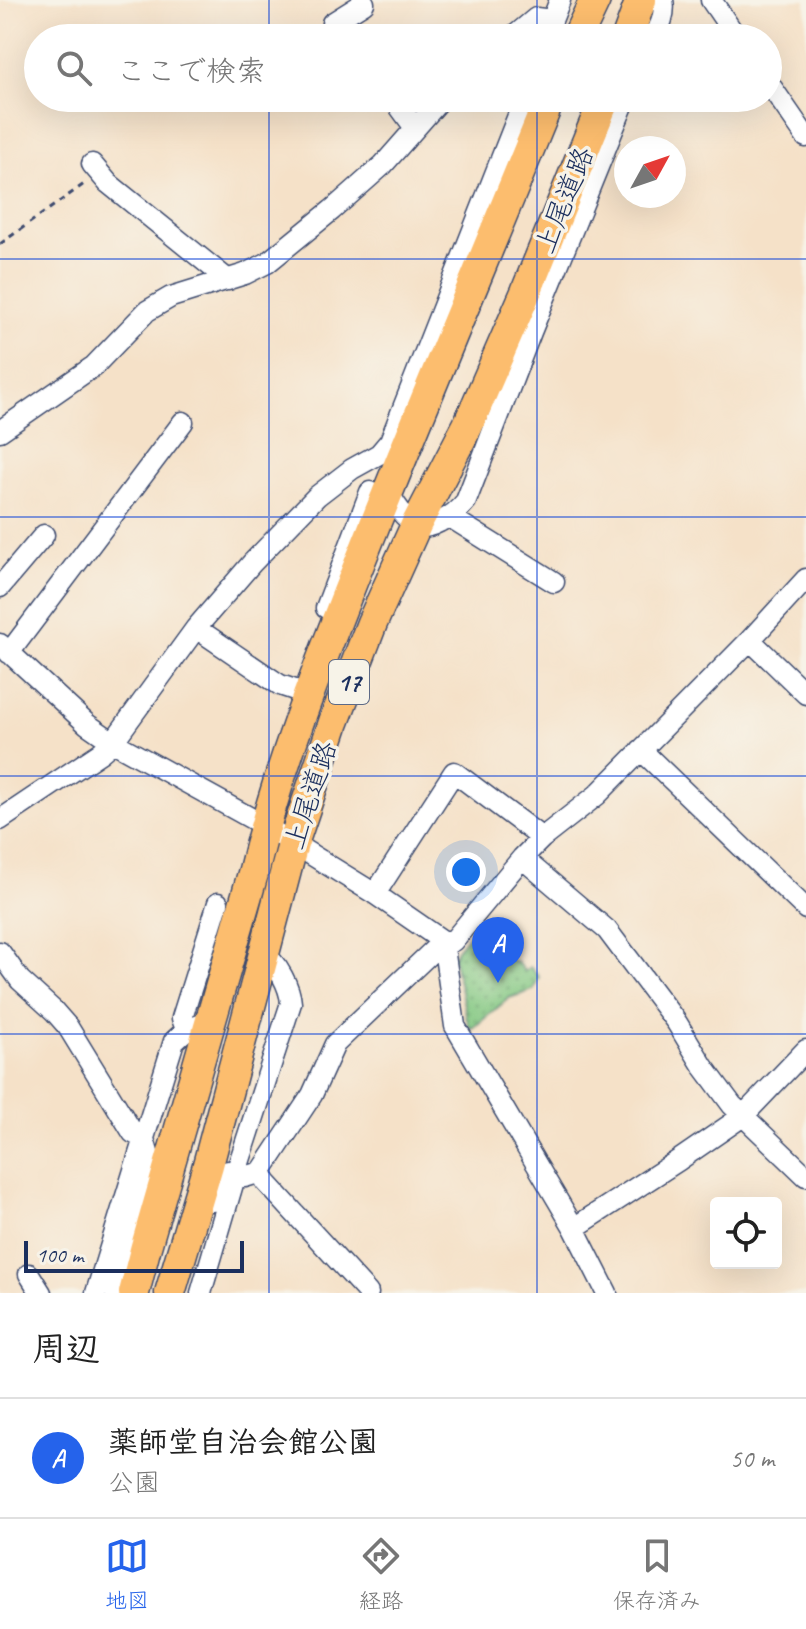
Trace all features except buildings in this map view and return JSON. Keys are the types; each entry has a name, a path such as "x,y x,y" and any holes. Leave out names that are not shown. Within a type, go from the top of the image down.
{"highway":[{"path":"584,24 595,0"},
{"path":"639,24 659,1"},
{"name":"上尾道路","path":"124,1286 145,1250 198,1026 254,870 302,695 379,492 544,112"},
{"name":"上尾道路","path":"170,1293 208,1165 293,844 334,722 372,623 416,525 468,425 560,213 600,112"}],"street":[{"path":"333,24 364,3 362,0"},
{"path":"550,24 560,0"},
{"path":"711,0 727,24"},
{"path":"659,1 663,17 660,24"},
{"path":"782,102 806,137"},
{"path":"403,112 415,128"},
{"path":"0,431 94,366 147,311 171,297 245,274 267,263 383,165 429,112"},
{"path":"0,820 113,742 196,628 252,563 317,496 352,469 379,454 390,441 519,112"},
{"path":"379,492 416,525 427,527 450,517 466,501 620,112"},
{"path":"96,169 108,183 228,280"},
{"path":"183,422 4,648 87,724 113,742 265,826 375,894 443,941 453,941 522,858 542,838 597,795 806,579"},
{"path":"450,517 554,582"},
{"path":"0,587 44,535"},
{"path":"196,628 280,685 302,695"},
{"path":"750,640 806,694"},
{"path":"641,750 806,909"},
{"path":"375,894 454,772 542,838"},
{"path":"522,858 607,930 677,1023 732,1105 806,1176"},
{"path":"198,1026 182,1018 218,903"},
{"path":"184,1293 220,1176 228,1171 245,1177 261,1172 312,1095 335,1044 443,941"},
{"path":"443,941 455,1026 574,1228 607,1293"},
{"path":"0,952 20,980 68,1027 133,1133 144,1139 151,1163 124,1286"},
{"path":"201,1293 291,1003 273,962 264,955"},
{"path":"96,1293 174,1041 198,1026"},
{"path":"574,1228 743,1116 806,1050"},
{"path":"261,1172 266,1182 368,1293"},
{"path":"29,1274 41,1293"}],"path":[{"path":"0,244 96,169"}],"green space":[{"path":"473,930 499,950 502,949 524,971 530,967 539,977 533,990 509,998 473,1028 469,1027 453,957"}],"place":[{"name":"薬師堂自治会館公園","path":"498,983"}]}
